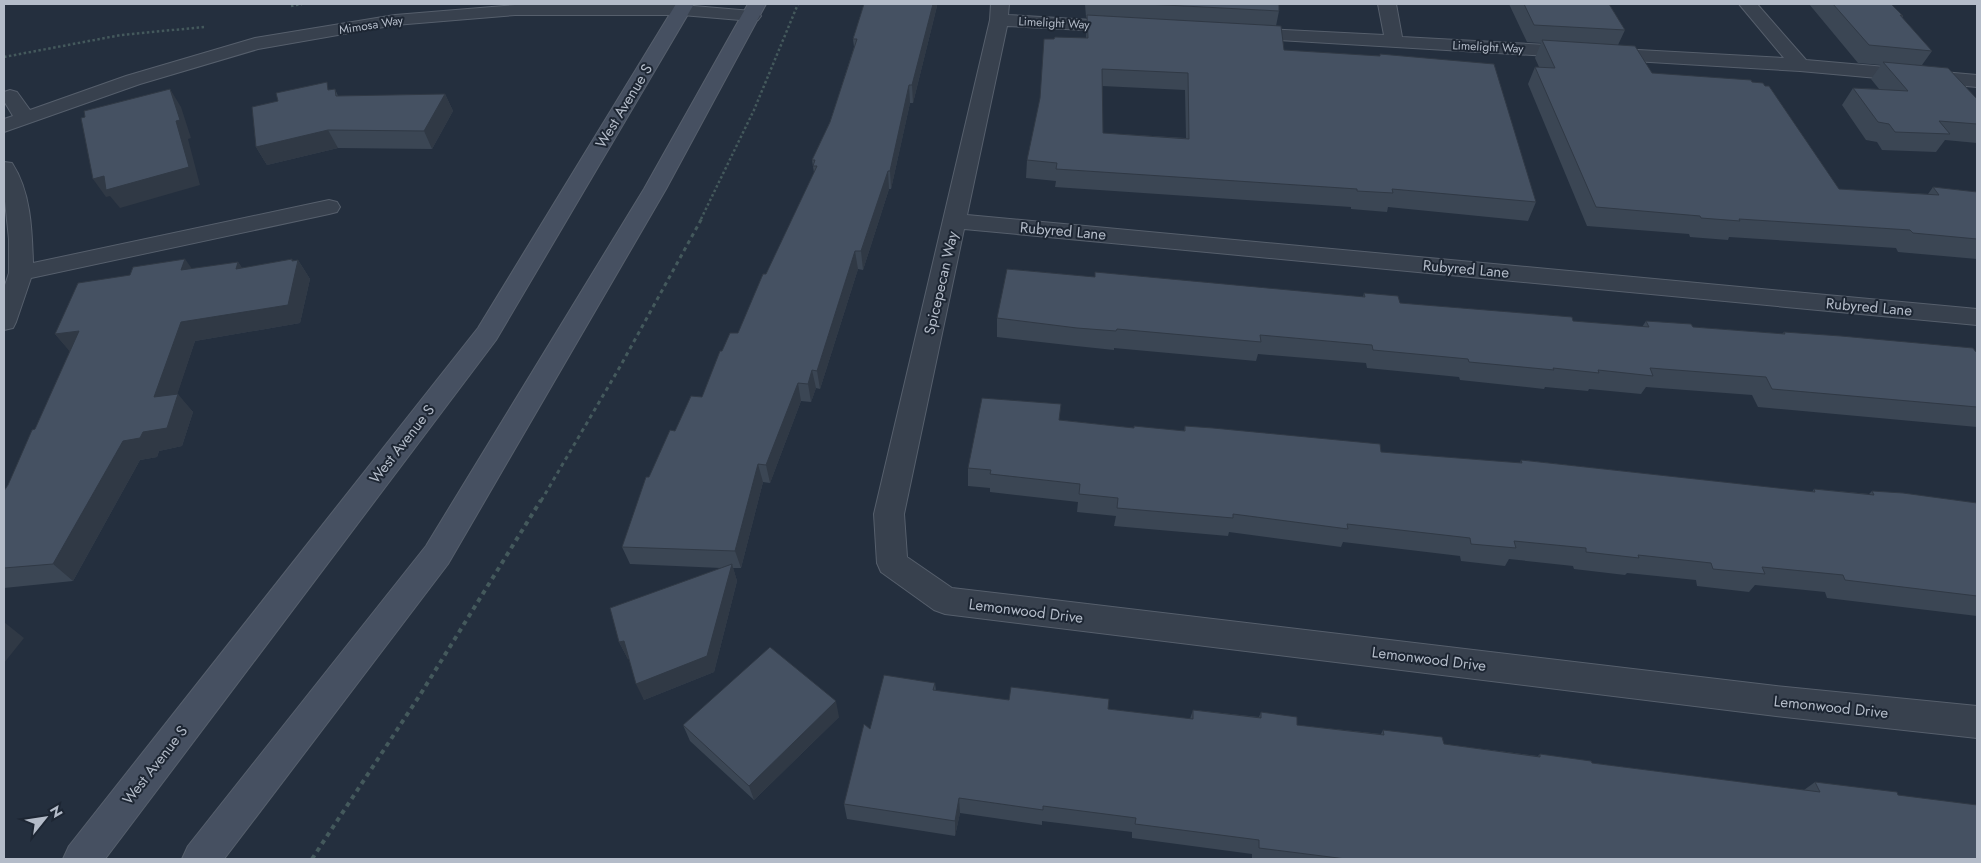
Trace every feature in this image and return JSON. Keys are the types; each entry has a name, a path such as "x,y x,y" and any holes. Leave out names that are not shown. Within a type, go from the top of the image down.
{"street":[{"path":"1387,4 1394,41"},
{"path":"1748,4 1800,65"},
{"name":"Mimosa Way","path":"4,126 133,80 255,44 395,20 515,10 684,7 754,10"},
{"name":"West Avenue S","path":"82,859 487,334 684,7"},
{"path":"201,859 437,555 655,189 754,10"},
{"name":"Limelight Way","path":"1000,12 1147,28"},
{"name":"Spicepecan Way","path":"892,562 889,514 1000,12"},
{"name":"Limelight Way","path":"1226,32 1800,65 1977,81"},
{"path":"10,96 25,118"},
{"path":"4,168 15,193 21,239 20,273 4,322"},
{"path":"20,273 329,207"},
{"name":"Rubyred Lane","path":"954,221 1977,317"},
{"name":"Lemonwood Drive","path":"892,562 945,601 1776,701 1977,722"}],"path":[{"path":"283,8 302,4"},
{"path":"312,859 381,758 523,532 636,340 711,203 758,100 798,4"},
{"path":"4,56 121,35 208,26"}],"building":[{"path":"864,4 933,4 912,85 909,85 890,171 888,171 861,251 855,251 817,371 812,370 808,384 798,383 766,465 758,464 735,551 622,547 646,477 649,477 670,430 675,431 691,396 702,397 720,351 722,351 730,333 738,333 763,274 766,274 817,166 813,166 815,160 812,160 830,122 857,39 853,39"},
{"path":"1146,4 1279,4 1279,11"},
{"path":"1524,4 1609,4 1625,30 1534,25"},
{"path":"1833,4 1891,4 1932,51 1869,45"},
{"path":"1087,15 1281,26 1284,50 1380,56 1380,54 1494,64 1536,202 1392,189 1393,193 1056,169 1057,163 1027,160 1040,98 1044,39 1054,39 1055,37 1088,38","holes":["1102,69 1188,73 1189,139 1103,133"]},
{"path":"1542,40 1635,46 1652,73 1751,80 1752,82 1763,83 1765,86 1769,86 1839,189 1939,195 1933,187 1977,192 1977,239 1913,233 1910,230 1739,219 1740,221 1596,207 1535,67 1555,68"},
{"path":"1883,62 1948,68 1977,99 1977,124 1939,121 1950,134 1895,132 1889,124 1878,122 1853,88 1908,91"},
{"path":"327,82 328,90 335,89 336,96 445,94 424,131 328,130 256,147 252,107 278,101 276,93"},
{"path":"170,89 180,120 176,121 189,167 106,190 104,176 93,179 81,118 85,117 84,111"},
{"path":"185,259 181,270 238,262 236,269 292,259 292,261 298,260 288,305 181,322 154,397 178,394 167,428 143,432 140,438 123,441 53,564 4,568 4,491 32,430 35,429 79,331 55,334 78,283 130,275 133,267"},
{"path":"1007,269 1095,277 1095,272 1365,297 1364,293 1398,296 1400,303 1572,317 1573,321 1649,327 1646,321 1691,324 1693,327 1841,336 1973,348 1977,352 1977,407 1772,389 1766,377 1650,368 1653,376 1598,370 1599,373 1553,368 1554,370 1373,350 1372,345 1260,335 1261,342 1117,329 1116,331 1077,328 997,318"},
{"path":"982,398 1061,404 1059,420 1134,428 1134,426 1185,431 1185,426 1213,428 1380,444 1381,452 1522,463 1521,460 1815,492 1814,489 1874,495 1872,491 1903,493 1977,503 1977,596 1845,580 1843,575 1762,567 1765,574 1713,569 1711,563 1638,555 1639,558 1586,552 1586,548 1514,541 1516,548 1471,544 1470,538 1347,524 1348,529 1233,514 1233,518 1117,508 1118,498 1079,494 1080,484 990,474 991,470 968,468"},
{"path":"732,564 707,656 636,684 624,641 619,642 610,608"},
{"path":"770,647 836,701 749,786 683,725"},
{"path":"884,675 935,683 933,690 1009,700 1011,687 1109,699 1108,709 1193,719 1193,710 1261,718 1261,712 1297,717 1297,725 1384,735 1383,730 1442,737 1444,744 1540,757 1540,754 1591,761 1592,763 1820,792 1815,782 1897,792 1898,795 1977,805 1977,859 1346,859 1259,848 1259,840 1135,824 1136,818 1043,806 1043,810 959,798 955,821 844,804 864,724 870,729"}]}
